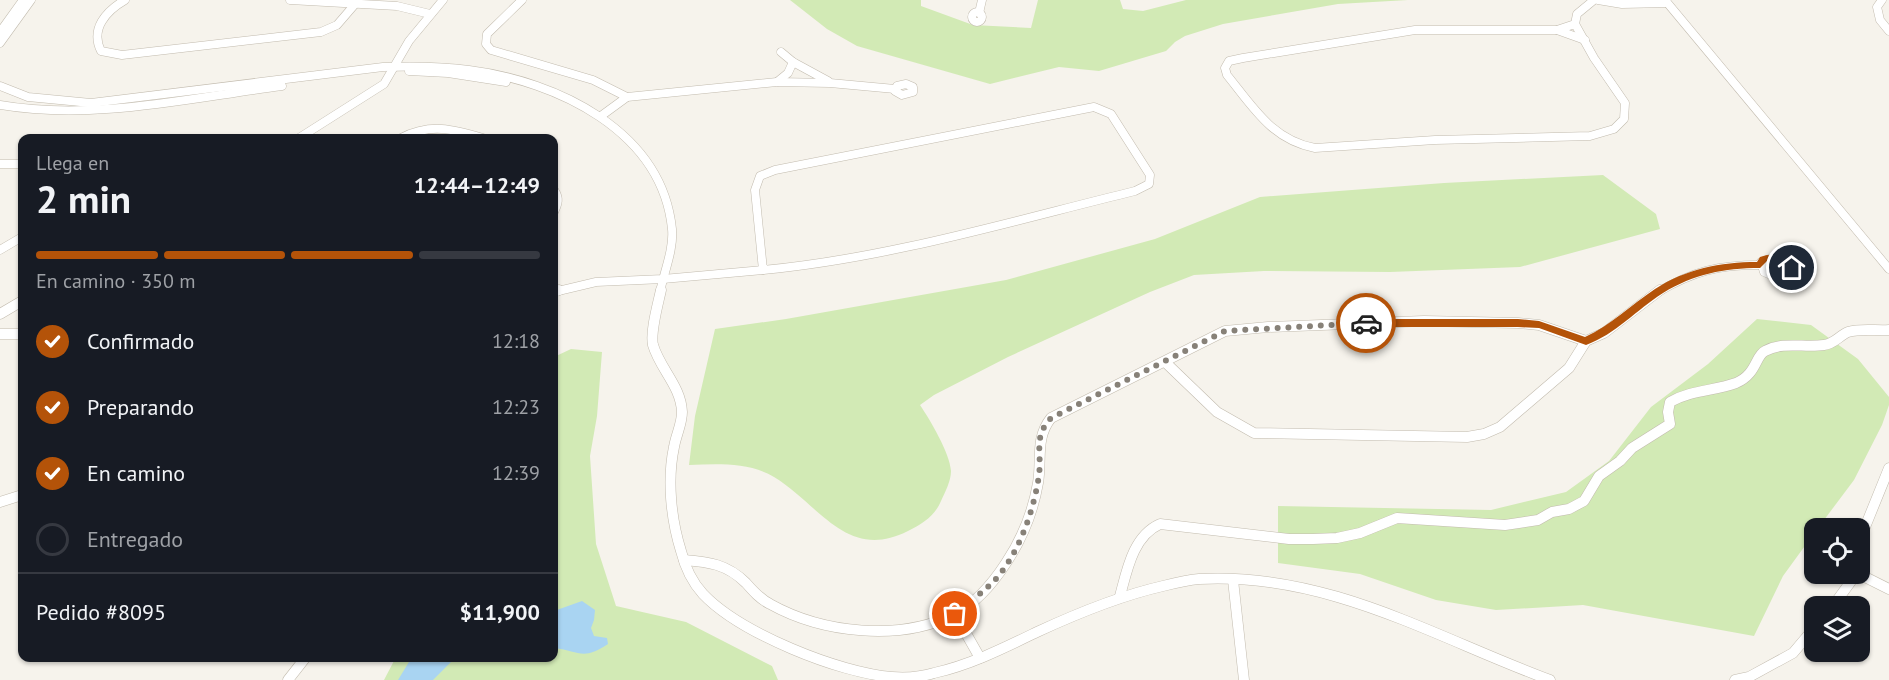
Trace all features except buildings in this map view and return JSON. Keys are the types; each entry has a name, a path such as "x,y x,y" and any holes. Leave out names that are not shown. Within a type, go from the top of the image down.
{"street":[{"path":"0,32 23,0"},
{"path":"0,43 31,0"},
{"path":"125,0 114,6 97,29 95,36 101,51 122,55 321,32 337,25 356,3"},
{"path":"290,0 397,6 430,14"},
{"path":"306,134 384,84 430,14 443,0"},
{"path":"522,0 487,34 486,44 491,50 593,80 627,97"},
{"path":"979,13 982,0"},
{"path":"1575,24 1557,30 1397,32 1243,58 1228,62 1225,68 1227,75 1276,130 1288,141 1301,146 1315,148 1435,140 1590,136 1614,129 1624,119 1624,103 1575,24 1577,14 1594,0"},
{"path":"1598,0 1622,4 1666,1 1889,269"},
{"path":"1889,5 1881,2 1877,7 1889,31"},
{"path":"1557,30 1585,40"},
{"path":"781,52 793,62 830,82"},
{"path":"777,82 788,73 793,62"},
{"path":"0,105 36,111 89,111 392,69"},
{"path":"0,87 28,98 91,103 392,69 448,73 546,90 612,123 643,152 657,178 672,230 652,340 656,352 670,373 682,412 670,470 677,533 684,560 694,582 708,597 750,628 790,647 849,668 892,677 924,676 961,667 1070,616 1136,591 1198,579 1233,580 1284,584 1352,599 1495,660 1550,680"},
{"path":"600,116 627,97 777,82 830,82 895,89"},
{"path":"558,291 596,282 663,279 814,266 869,255 1135,191 1149,184 1150,174 1111,114 1094,107 775,170 760,177 755,190 763,270"},
{"path":"409,134 424,127 437,126 468,134"},
{"path":"0,164 18,164"},
{"path":"0,250 18,239"},
{"path":"1165,363 1216,412 1230,423 1254,433 1467,436 1484,434 1500,427 1569,368 1586,341 1604,333 1659,291 1696,272 1731,265 1760,265"},
{"path":"0,314 18,303"},
{"path":"684,560 702,561 728,568 768,602 803,619 846,629 892,630 929,623 955,614 995,580 1011,557 1026,524 1039,474 1039,436 1042,428 1051,418 1225,331 1268,327 1424,321 1518,323 1539,325 1586,341"},
{"path":"1120,597 1125,574 1139,542 1153,525 1289,539 1313,539 1337,538 1360,533 1397,518 1505,525 1538,520 1552,512 1569,509 1584,501 1599,476 1620,461 1632,448 1670,424 1668,412 1670,402 1680,395 1743,381 1758,367 1761,353 1771,346 1826,345 1845,333 1857,330 1874,332 1889,330"},
{"path":"0,334 18,333"},
{"path":"1869,518 1889,468"},
{"path":"0,502 18,496"},
{"path":"1233,580 1244,680"},
{"path":"1870,580 1889,589"},
{"path":"955,614 980,658"},
{"path":"1735,680 1749,677 1793,653 1804,640"},
{"path":"288,680 302,662"}],"green space":[{"path":"790,0 921,0 921,6 973,25 1031,28 1038,0 1120,0 1123,9 1143,11 1186,0 1408,0 1338,4 1223,24 1185,36 1166,51 1099,71 1059,67 990,84 857,46 827,29"},
{"path":"1603,175 1656,214 1660,229 1520,267 1390,272 1264,271 1194,275 1150,292 1008,357 934,395 920,405 947,455 951,471 950,479 932,515 908,531 887,539 868,540 851,535 835,526 790,489 764,472 744,466 689,465 695,416 715,329 786,319 1006,280 1155,239 1260,197 1444,183"},
{"path":"1757,319 1811,325 1858,359 1889,397 1889,405 1882,425 1854,480 1826,518 1804,518 1804,547 1783,576 1754,636 1583,605 1496,610 1436,600 1360,574 1278,563 1278,506 1491,510 1566,492 1609,461 1651,407 1708,364"},
{"path":"571,349 602,352 597,416 590,456 596,544 616,606 686,622 772,666 778,680 384,680 393,662 558,662 558,355"}],"water":[{"path":"582,601 595,610 591,628 594,636 607,638 608,644 587,654 558,649 558,610"},
{"path":"409,662 451,662 433,680 398,680"}],"way so far":[{"path":"955,614 995,580 1011,557 1026,524 1034,497 1039,474 1039,436 1042,428 1051,418 1225,331 1366,323"}],"route":[{"path":"1366,323 1424,321 1518,323 1539,325 1586,341 1604,333 1636,306 1659,291 1696,272 1731,265 1760,265 1763,259 1767,258 1778,259 1792,268"}]}
